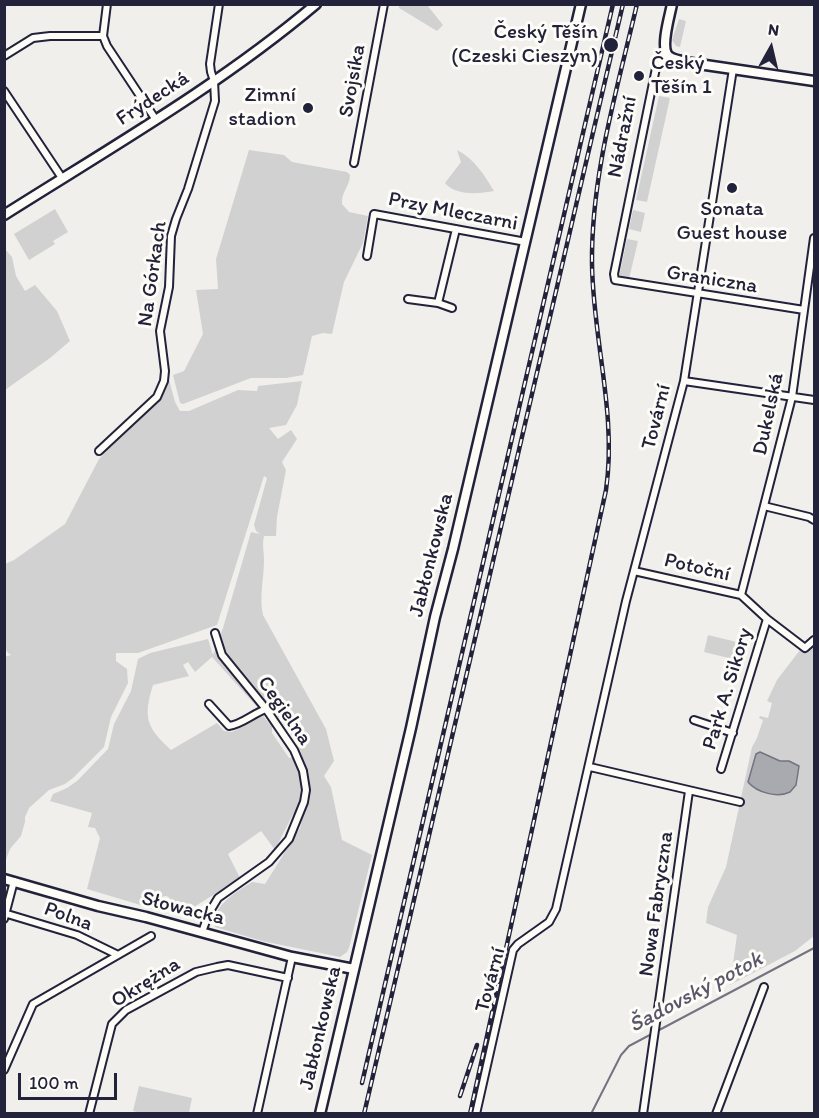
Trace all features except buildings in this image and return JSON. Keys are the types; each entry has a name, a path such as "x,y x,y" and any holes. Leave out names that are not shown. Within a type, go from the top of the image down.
{"main road":[{"name":"Frýdecká","path":"4,215 60,175 156,120 214,81 266,45 316,4"},
{"name":"Jabłonkowska","path":"320,1113 435,616 453,549 581,4"},
{"name":"Nádražní","path":"667,53 666,32 672,4"},
{"path":"667,53 676,60 814,81"},
{"name":"Słowacka","path":"4,879 292,957 354,969"}],"street":[{"path":"107,4 104,36 107,46 156,120"},
{"name":"Na Górkach","path":"99,451 157,397 164,381 160,331 169,287 171,236 215,101 210,64 219,4"},
{"name":"Svojsíka","path":"354,163 384,4"},
{"path":"4,56 33,38 104,36"},
{"name":"Nádražní","path":"615,280 614,274 656,68 667,53"},
{"name":"Tovární","path":"476,1113 513,950 549,922 556,909 634,571 684,381 733,69"},
{"path":"4,91 60,175"},
{"name":"Przy Mleczarni","path":"367,256 374,214 526,242"},
{"path":"438,303 456,229"},
{"name":"Dukelská","path":"741,595 792,397 813,264 814,238"},
{"name":"Graniczna","path":"615,280 804,310"},
{"path":"408,299 438,303 452,308"},
{"path":"684,381 814,400"},
{"path":"764,506 814,520"},
{"name":"Potoční","path":"634,571 741,595 767,619 805,648 814,640"},
{"name":"Park A. Sikory","path":"721,769 767,619"},
{"name":"Cegielna","path":"202,932 209,912 218,898 269,862 289,839 304,802 306,790 305,780 294,750 266,709 222,655 215,633"},
{"path":"209,704 228,726 266,709"},
{"path":"694,720 733,733"},
{"path":"590,767 740,802"},
{"name":"Nowa Fabryczna","path":"644,1113 689,791"},
{"path":"5,915 14,882"},
{"name":"Polna","path":"5,915 77,935 118,955"},
{"path":"4,1070 33,1005 151,936"},
{"path":"256,1113 292,957"},
{"name":"Okrężna","path":"89,1113 112,1024 126,1010 196,972 216,966 228,965 288,978"},
{"path":"716,1113 764,987"}],"shaded area":[{"path":"399,5 427,5 443,25 437,31 399,8"},
{"path":"679,19 686,21 680,47 676,46 672,40"},
{"path":"659,96 670,98 647,202 636,200"},
{"path":"249,150 284,155 292,162 347,172 350,179 342,204 349,212 368,216 363,243 344,282 332,334 323,333 312,336 303,375 286,378 251,378 183,404 180,403 173,375 184,371 203,334 196,290 218,289 216,259"},
{"path":"457,150 474,163 494,191 461,192 445,183 461,162"},
{"path":"55,209 68,232 53,241 55,244 29,260 14,234"},
{"path":"633,210 645,213 641,232 629,229"},
{"path":"627,239 638,241 629,279 619,277"},
{"path":"5,249 12,257 16,276 25,291 35,285 57,311 70,341 5,390"},
{"path":"168,376 175,402 180,411 189,411 238,390 257,391 258,386 302,381 297,405 286,425 269,428 278,439 291,430 297,439 282,462 286,470 277,517 276,536 264,536 262,608 263,615 326,729 334,761 324,776 331,787 342,840 372,855 349,948 340,957 262,941 215,927 213,922 223,903 234,894 252,882 265,884 300,828 309,793 292,816 275,850 261,831 228,854 240,878 186,912 167,896 159,897 147,907 87,889 100,838 95,828 88,827 92,813 50,801 53,794 77,781 108,749 114,724 131,691 138,659 150,653 208,639 213,655 251,532 260,534 254,525 267,478 264,476 217,625 138,653 116,653 116,661 127,669 128,683 111,717 104,747 73,778 49,790 29,808 21,836 10,849 5,862 4,657 11,655 5,646 5,564 65,524 99,459 164,390","holes":["212,657 258,708 270,705 298,744 302,756 289,758 272,733 272,726 263,716 232,732 224,731 217,723 171,750 156,735 148,714 153,685 189,676 183,665 188,662 195,672"]},
{"path":"708,635 741,643 737,660 704,652"},
{"path":"814,643 814,936 795,951 730,985 737,935 706,923 708,907 726,867 752,747 763,720 759,718 760,716 768,718 772,703 767,701 777,680 800,650 807,653"},
{"path":"760,752 799,766 796,785 790,792 780,795 768,793 748,782 756,754"},
{"path":"139,1086 192,1098 189,1113 143,1114 133,1111"}],"waterway":[{"name":"Šadovský potok","path":"591,1114 621,1055 629,1046 814,948"}],"railway":[{"path":"362,1083 613,4"},
{"path":"364,1114 623,4"},
{"path":"470,1114 606,490 609,433 593,292 593,231 607,133 637,4"},
{"path":"460,1096 477,1045"}],"place":[{"name":"Český Těšín (Czeski Cieszyn)","path":"611,45"},
{"name":"Český Těšín 1","path":"639,76"},
{"name":"Zimní stadion","path":"308,108"},
{"name":"Sonata Guest house","path":"732,188"}]}
